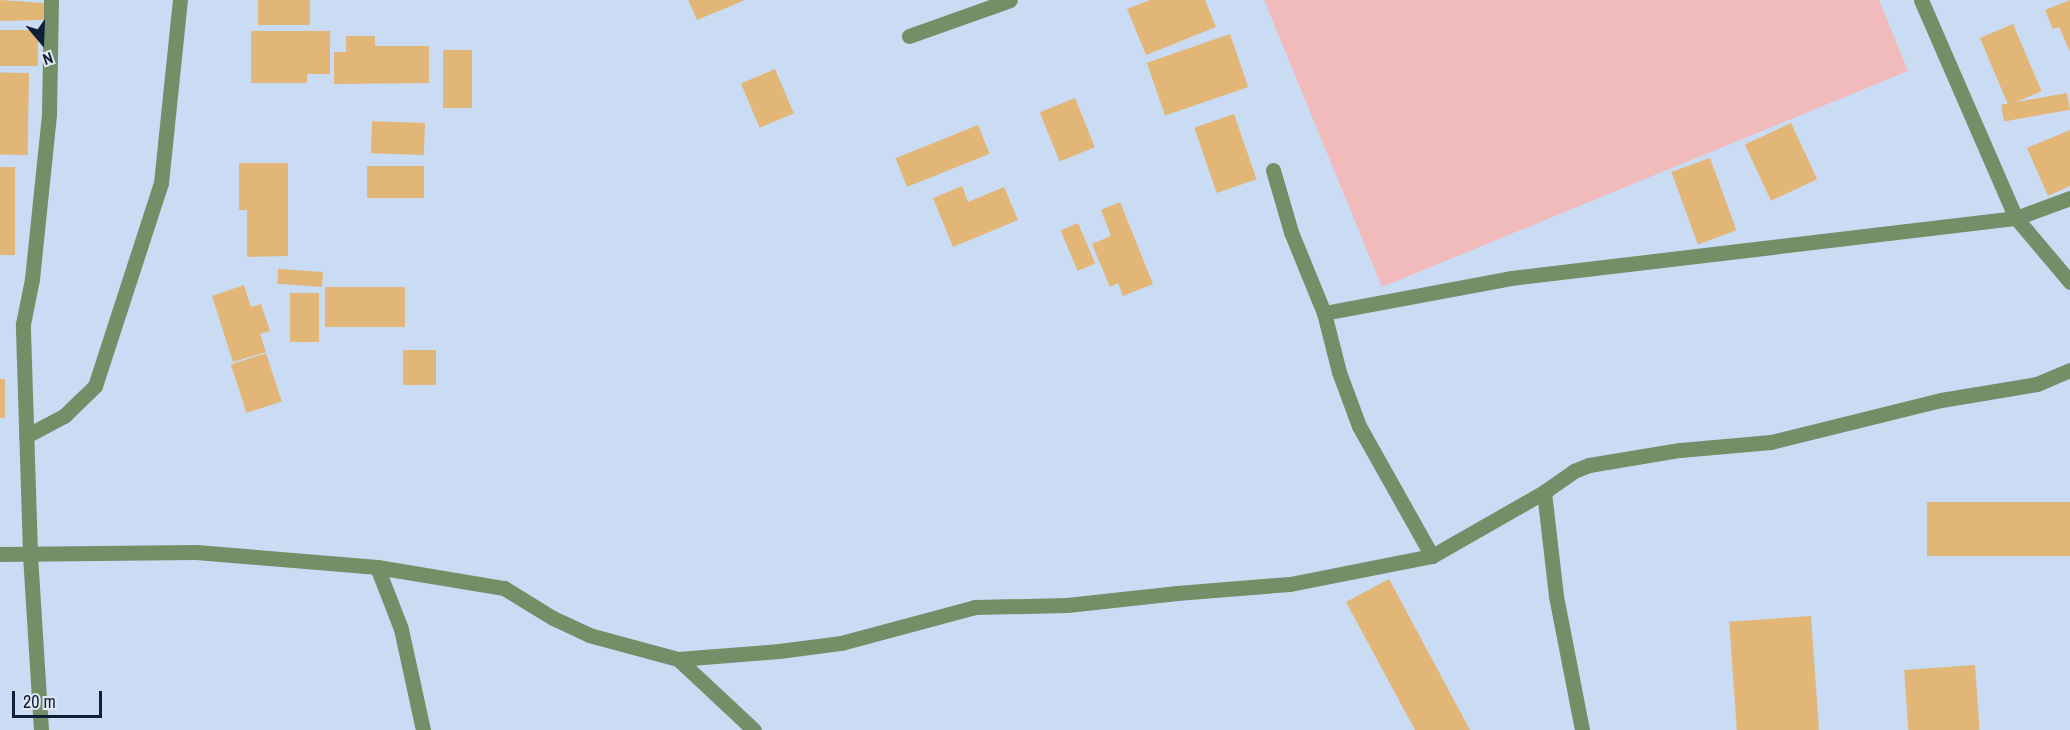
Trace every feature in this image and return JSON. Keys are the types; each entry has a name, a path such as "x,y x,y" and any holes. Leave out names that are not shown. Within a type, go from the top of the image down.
{"street":[{"path":"41,730 30,553 23,324 32,279 49,114 51,0"},
{"path":"26,436 64,416 95,386 161,183 180,0"},
{"path":"909,36 1010,0"},
{"path":"1921,0 2016,219 2070,282"},
{"path":"1273,170 1291,232 1324,313 1339,372 1359,426 1432,556"},
{"path":"1324,313 1511,278 2016,219 2070,198"},
{"path":"0,554 195,552 377,567 504,588 553,618 589,635 678,659 779,651 841,643 975,607 1067,605 1290,584 1432,556 1544,492 1574,471 1617,458 1771,442 1941,400 2037,384 2070,370"},
{"path":"1544,492 1556,596 1582,730"},
{"path":"377,567 401,629 423,730"},
{"path":"678,659 754,730"}],"shaded area":[{"path":"1264,0 1879,0 1908,71 1382,287"}],"building":[{"path":"0,0 44,3 43,20 0,21"},
{"path":"258,0 310,0 310,25 258,25"},
{"path":"688,0 745,0 697,20"},
{"path":"1150,0 1205,0 1216,27 1146,55 1127,9"},
{"path":"2070,0 2070,52 2059,27 2053,29 2045,10"},
{"path":"2013,24 2042,91 2008,105 1980,38"},
{"path":"0,30 38,30 38,66 0,66"},
{"path":"251,31 330,31 330,74 307,74 307,83 251,83"},
{"path":"1230,34 1248,87 1165,116 1147,63"},
{"path":"346,36 375,36 375,46 429,46 429,83 334,84 334,52 346,52"},
{"path":"443,50 472,50 472,108 443,108"},
{"path":"775,69 794,113 760,128 741,83"},
{"path":"0,72 29,73 28,155 0,155"},
{"path":"2067,93 2070,110 2004,121 2001,105"},
{"path":"1075,98 1095,147 1060,161 1040,112"},
{"path":"1234,114 1256,179 1217,193 1194,128"},
{"path":"372,121 425,123 424,155 371,153"},
{"path":"1791,123 1817,179 1771,201 1745,145"},
{"path":"978,125 990,154 907,187 895,158"},
{"path":"2070,130 2070,186 2048,196 2027,148"},
{"path":"1710,158 1736,230 1698,244 1671,172"},
{"path":"239,163 288,163 288,256 247,257 247,210 239,210"},
{"path":"367,166 424,166 424,198 367,198"},
{"path":"0,167 15,167 15,255 0,255"},
{"path":"962,186 968,202 1004,187 1018,220 953,247 933,198"},
{"path":"1120,202 1153,284 1123,296 1118,283 1110,287 1092,244 1111,236 1101,210"},
{"path":"1078,223 1095,264 1078,271 1061,230"},
{"path":"278,269 323,272 322,287 277,284"},
{"path":"244,285 251,307 261,304 270,331 260,334 266,352 233,362 212,296"},
{"path":"325,287 405,287 405,327 325,327"},
{"path":"290,293 319,293 319,342 290,342"},
{"path":"403,350 436,350 436,385 403,385"},
{"path":"266,353 282,402 247,413 231,364"},
{"path":"0,379 5,379 5,418 0,418"},
{"path":"1927,502 2070,502 2070,556 1927,556"},
{"path":"1389,579 1470,730 1415,730 1346,602"},
{"path":"1811,616 1819,730 1737,730 1729,622"},
{"path":"1975,665 1980,730 1908,730 1904,670"}]}
